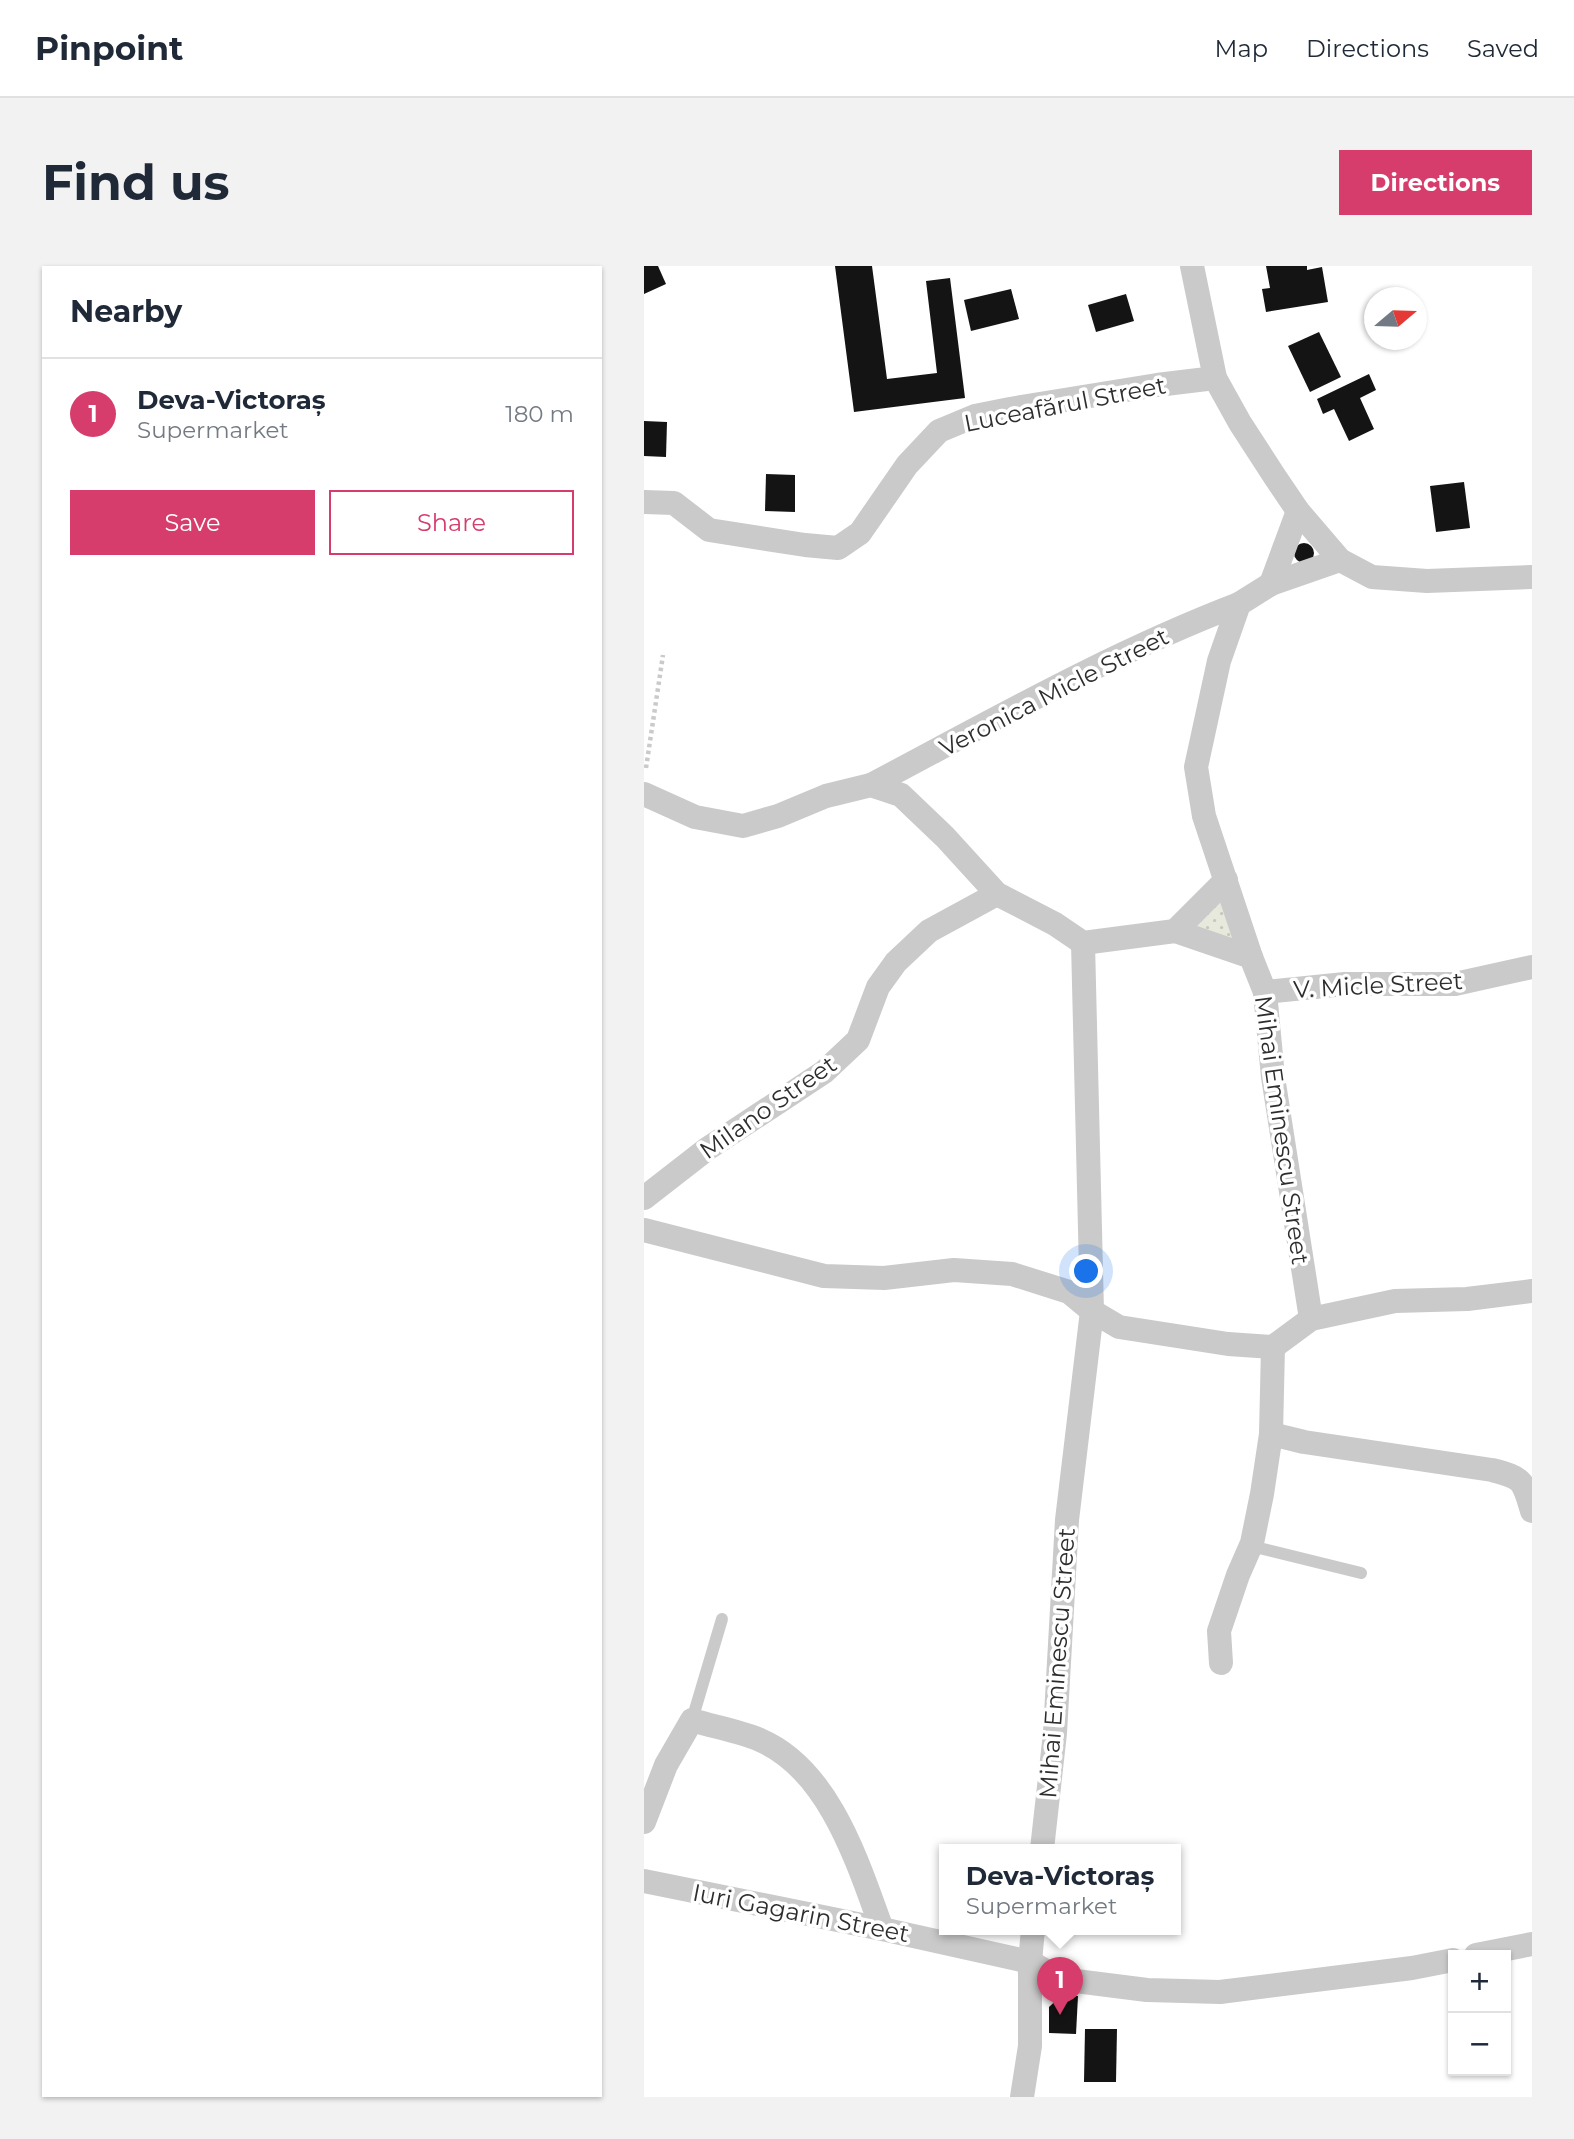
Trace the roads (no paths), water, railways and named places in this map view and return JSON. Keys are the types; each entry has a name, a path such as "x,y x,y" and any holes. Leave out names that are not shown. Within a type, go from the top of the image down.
{"street":[{"path":"1192,266 1215,378 1240,423 1298,511 1340,560 1372,576 1413,580 1532,577"},
{"name":"Luceafărul Street","path":"644,502 674,503 709,530 838,548 860,533 907,465 939,431 975,416 1157,385 1215,378"},
{"path":"1271,584 1298,511"},
{"path":"1239,604 1271,584 1340,560"},
{"name":"Veronica Micle Street","path":"645,784 695,817 743,826 778,816 826,796 871,785 1096,666 1239,604"},
{"name":"Mihai Eminescu Street","path":"1239,604 1219,661 1196,767 1204,816 1265,992 1273,1077 1311,1320"},
{"path":"871,785 901,795 945,837 997,894 1083,943 1175,931 1251,957"},
{"path":"1175,931 1226,880"},
{"name":"Milano Street","path":"644,1198 707,1149 824,1072 858,1040 878,987 896,961 929,931 997,894"},
{"path":"1083,943 1092,1311"},
{"name":"V. Micle Street","path":"1265,992 1345,984 1455,985 1532,967"},
{"path":"644,1230 824,1276 884,1278 954,1270 1012,1274 1069,1292 1092,1311 1119,1327 1228,1344 1273,1347 1311,1320 1395,1301 1467,1299 1532,1292"},
{"name":"Mihai Eminescu Street","path":"1043,1844 1055,1732 1067,1520 1092,1311"},
{"path":"1221,1663 1219,1631 1251,1546 1270,1434 1273,1347"},
{"path":"1270,1434 1304,1442 1515,1475 1525,1486 1532,1511"},
{"path":"644,1822 666,1765 692,1720 761,1740 798,1764 819,1790 855,1854 882,1929"},
{"name":"Iuri Gagarin Street","path":"644,1881 1030,1962 1060,1979 1147,1990 1220,1992 1412,1968 1448,1961"},
{"path":"1022,2097 1030,2046 1032,1935"},
{"path":"1501,1950 1532,1944"}],"lane":[{"path":"1251,1546 1361,1573"},
{"path":"692,1720 722,1619"}],"place":[{"name":"Deva-Victoraș","path":"1060,2015"}]}
